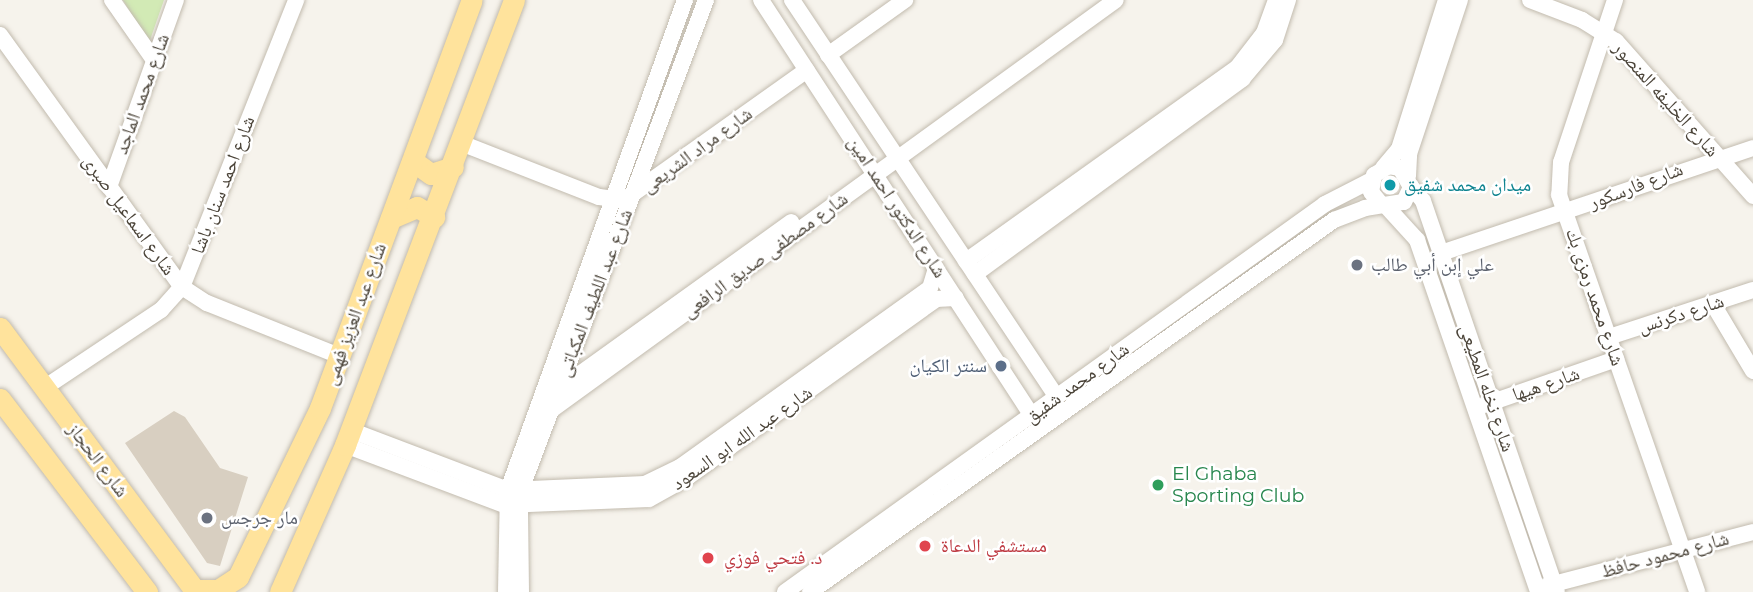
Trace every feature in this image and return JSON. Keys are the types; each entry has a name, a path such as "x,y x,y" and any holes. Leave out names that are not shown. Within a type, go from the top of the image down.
{"main road":[{"name":"شارع عبد العزيز فهمى","path":"195,591 218,590 239,584 342,357 472,0"},
{"name":"شارع عبد العزيز فهمى","path":"280,592 347,437 453,167 514,0"},
{"path":"413,161 431,174 453,167"},
{"path":"391,218 417,207 434,216"},
{"name":"شارع الحجاز","path":"0,328 195,591"},
{"path":"0,399 146,591"}],"street":[{"path":"112,0 155,60"},
{"name":"شارع محمد الماجد","path":"109,187 176,0"},
{"name":"شارع احمد سنان باشا","path":"44,388 161,310 182,287 296,0"},
{"name":"شارع عبد اللطيف المكباتى","path":"521,592 514,499 550,411 553,387 576,344 685,0"},
{"name":"شارع عبد اللطيف المكباتى","path":"506,592 514,499 623,199 706,0"},
{"name":"شارع الدكتور احمد امين","path":"761,0 1032,415"},
{"name":"شارع الدكتور احمد امين","path":"792,0 1057,397"},
{"path":"828,55 905,0"},
{"name":"شارع مصطفى صديق الرافعى","path":"895,154 1100,0"},
{"name":"شارع مصطفى صديق الرافعى","path":"553,387 601,360 1116,0"},
{"path":"970,268 1237,68 1264,33 1276,0"},
{"path":"970,268 1242,79 1275,40 1288,0"},
{"path":"1446,0 1404,152 1410,182 1404,202 1385,206 1374,197 1372,180 1404,152 1460,0"},
{"name":"شارع الخليفه المنصور","path":"1530,0 1604,32 1627,51 1753,196"},
{"name":"شارع محمد رمزى بك","path":"1615,0 1561,162 1564,210 1697,592"},
{"name":"شارع اسماعيل صبرى","path":"0,35 182,287 207,303 342,357"},
{"name":"شارع مراد الشريعى","path":"623,199 807,70"},
{"path":"461,143 623,199"},
{"name":"شارع فارسكور","path":"1441,253 1753,148"},
{"path":"1383,168 1400,168 1410,182"},
{"name":"شارع مصطفى صديق الرافعى","path":"550,411 872,170"},
{"name":"شارع محمد شفيق","path":"785,592 1350,189 1372,180"},
{"name":"شارع نخله المطيعى","path":"1410,182 1423,201 1556,588"},
{"path":"1350,189 1359,197 1360,210"},
{"name":"شارع نخله المطيعى","path":"1385,206 1417,240 1537,591"},
{"name":"شارع محمد شفيق","path":"810,592 1320,230 1360,210 1385,206"},
{"name":"شارع عبد الله ابو السعود","path":"514,499 626,487 663,477 930,288 936,268"},
{"name":"شارع دكرنس","path":"1609,337 1753,290"},
{"name":"شارع عبد الله ابو السعود","path":"347,437 514,499 629,503 668,491 936,299 956,298"},
{"path":"1713,304 1753,371"},
{"path":"576,344 601,360"},
{"name":"شارع هيها","path":"1475,409 1616,359"},
{"name":"شارع محمود حافظ","path":"1537,591 1556,588 1753,532"}],"green space":[{"path":"123,0 164,0 149,43"}],"building":[{"name":"مار جرجس","path":"174,411 185,417 220,468 248,477 220,566 207,563 125,443"}],"place":[{"name":"ميدان محمد شفيق","path":"1390,185"},
{"name":"علي إبن أبي طالب","path":"1357,265"},
{"name":"سنتر الكيان","path":"1001,366"},
{"name":"El Ghaba Sporting Club","path":"1158,485"},
{"name":"مار جرجس","path":"207,518"},
{"name":"مستشفي الدعاة","path":"925,546"},
{"name":"د. فتحي فوزي","path":"708,558"}]}
